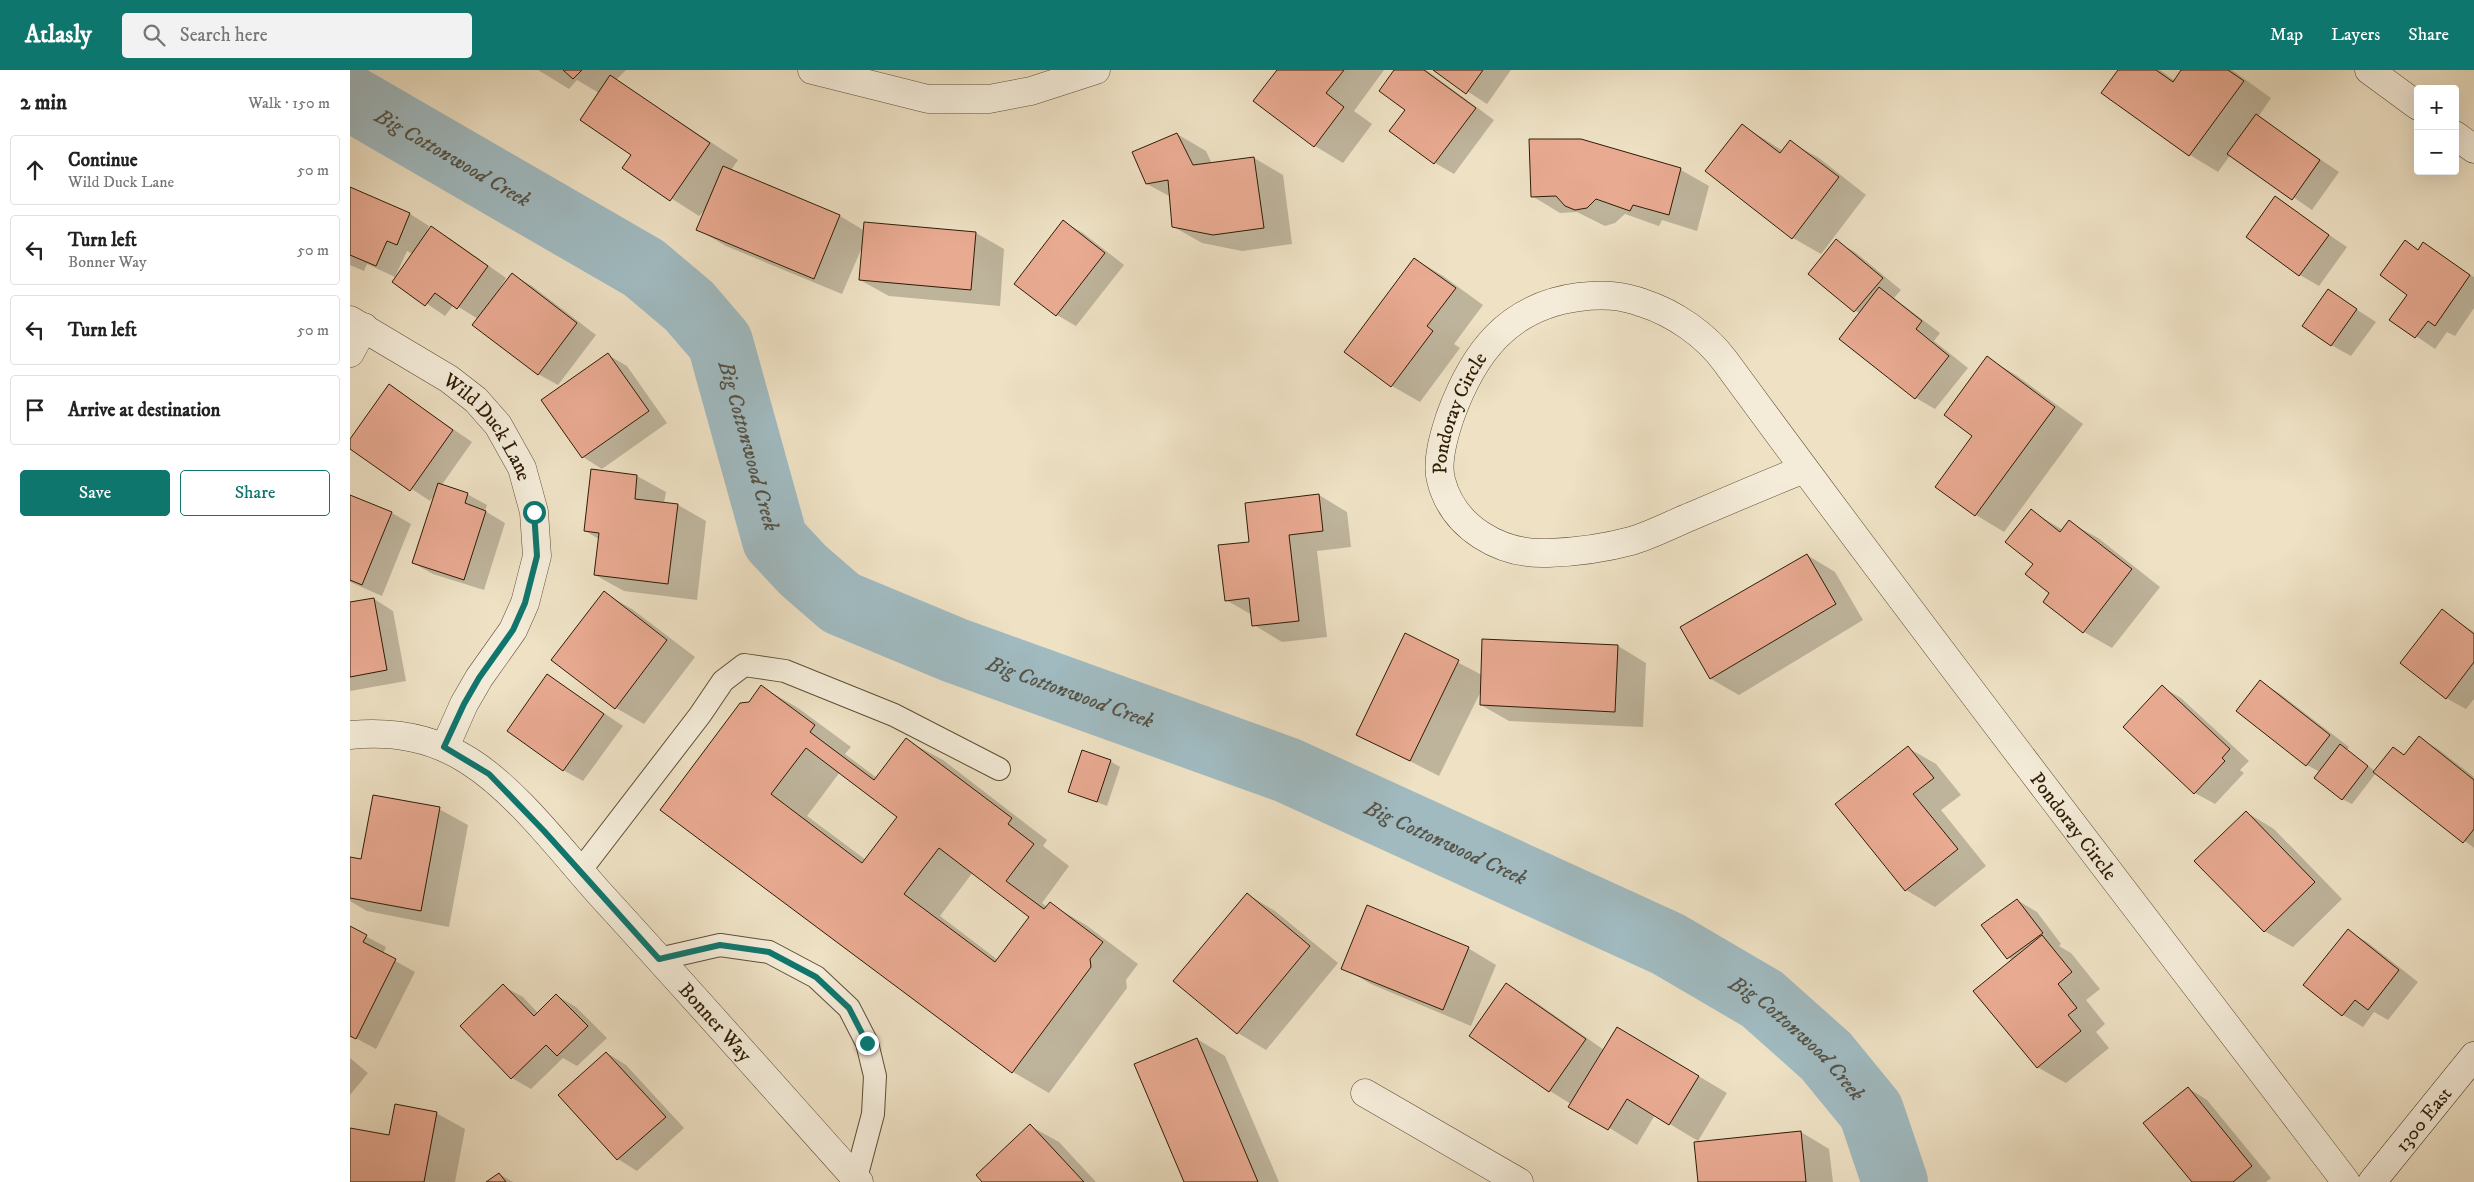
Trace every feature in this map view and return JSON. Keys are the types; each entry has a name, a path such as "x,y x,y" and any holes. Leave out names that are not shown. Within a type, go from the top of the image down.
{"street":[{"path":"812,70 928,99 981,99 1031,92 1096,70"},
{"path":"2369,70 2414,103"},
{"path":"2459,138 2474,149"},
{"name":"Pondoray Circle","path":"1804,469 1634,540 1587,549 1544,553 1511,550 1478,534 1452,508 1440,477 1443,437 1462,383 1489,344 1516,319 1548,302 1583,296 1619,295 1662,309 1713,345 1804,469 2346,1182"},
{"path":"350,353 357,324"},
{"name":"Wild Duck Lane","path":"357,324 449,379 476,400 498,425 522,468 534,512 537,556 525,603 513,630 479,678 464,704 444,747"},
{"name":"Bonner Way","path":"350,735 380,732 416,738 444,747 489,774 544,831 858,1180"},
{"name":"1300 East","path":"2372,1182 2474,1056"},
{"path":"1365,1093 1519,1182"}],"lane":[{"path":"580,871 700,716 723,681 744,665 785,671 894,715 999,769"},
{"path":"659,959 720,945 769,952 816,977 849,1008 867,1043 876,1076 873,1114 858,1180"}],"building":[{"path":"563,70 582,70 573,79"},
{"path":"1277,70 1344,70 1326,93 1344,107 1314,147 1253,101"},
{"path":"1394,70 1424,70 1476,108 1434,164 1389,131 1405,110 1379,91"},
{"path":"1433,70 1483,70 1466,94"},
{"path":"2118,70 2156,70 2173,82 2181,70 2228,70 2244,81 2189,156 2101,93"},
{"path":"610,75 710,143 670,201 622,168 631,155 580,120"},
{"path":"2256,114 2320,160 2292,200 2227,154"},
{"path":"1742,124 1780,153 1790,140 1839,177 1792,239 1705,171"},
{"path":"1177,133 1193,165 1254,157 1264,228 1213,235 1172,227 1168,180 1146,184 1132,152"},
{"path":"1529,139 1581,139 1681,168 1669,215 1633,205 1630,211 1596,199 1587,208 1575,210 1565,206 1556,196 1531,197"},
{"path":"723,166 840,215 814,279 696,230"},
{"path":"350,187 410,213 397,245 387,241 376,266 350,255"},
{"path":"2275,196 2329,235 2299,276 2246,237"},
{"path":"1063,220 1105,253 1056,316 1014,284"},
{"path":"864,222 976,232 971,290 859,280"},
{"path":"431,226 488,266 457,309 435,293 425,306 392,282"},
{"path":"1836,239 1883,278 1854,312 1808,274"},
{"path":"2405,240 2418,250 2423,242 2470,275 2435,326 2428,321 2415,338 2389,320 2407,295 2380,275"},
{"path":"1414,258 1456,288 1427,326 1433,331 1391,387 1344,352"},
{"path":"512,273 577,323 538,375 472,325"},
{"path":"1879,287 1922,321 1916,329 1949,356 1915,399 1839,339"},
{"path":"2328,289 2357,309 2331,346 2302,326"},
{"path":"608,353 649,411 582,458 541,400"},
{"path":"1987,356 2055,407 1975,516 1935,487 1972,436 1944,415"},
{"path":"389,384 453,430 410,491 350,449 350,439"},
{"path":"591,469 637,475 635,499 678,504 668,584 594,575 599,533 584,531"},
{"path":"438,483 468,493 465,503 486,511 464,580 412,563"},
{"path":"1319,494 1323,531 1289,535 1299,621 1252,626 1249,598 1225,601 1218,545 1249,542 1245,503"},
{"path":"350,495 392,512 362,585 350,580"},
{"path":"2031,509 2060,532 2069,520 2132,569 2083,633 2043,602 2049,593 2025,574 2033,564 2005,542"},
{"path":"1807,554 1836,604 1710,679 1680,627"},
{"path":"604,591 667,640 615,709 551,660"},
{"path":"374,598 387,670 350,677 350,602"},
{"path":"2442,609 2474,634 2474,662 2446,699 2400,663"},
{"path":"1405,633 1459,660 1410,761 1356,735"},
{"path":"1482,639 1618,645 1615,712 1480,705"},
{"path":"547,674 604,714 563,771 507,731"},
{"path":"2260,680 2330,735 2306,766 2236,711"},
{"path":"761,685 815,725 810,732 874,780 906,738 1012,818 1008,824 1034,844 1006,881 1044,909 1050,902 1103,942 1090,959 1091,967 1012,1073 660,810 740,703 749,702","holes":["806,748 897,817 862,863 771,794","939,848 1029,917 995,962 904,894"]},
{"path":"2162,685 2230,749 2222,758 2225,761 2194,794 2123,727"},
{"path":"2419,736 2474,780 2474,829 2463,843 2373,772 2393,747 2404,755"},
{"path":"2340,744 2368,766 2342,800 2314,778"},
{"path":"1908,746 1934,778 1913,794 1958,849 1905,891 1835,804"},
{"path":"1082,750 1111,760 1097,802 1068,792"},
{"path":"373,795 440,807 421,911 350,898 350,857 361,859"},
{"path":"2246,811 2315,882 2264,932 2194,861"},
{"path":"1247,893 1310,946 1237,1034 1173,981"},
{"path":"2017,899 2043,933 2007,959 1981,925"},
{"path":"1367,905 1469,947 1443,1010 1341,969"},
{"path":"350,926 367,935 363,942 396,959 356,1039 350,1036"},
{"path":"2348,929 2399,970 2368,1010 2355,1000 2342,1016 2303,985"},
{"path":"2042,935 2072,972 2058,984 2077,1008 2068,1015 2081,1031 2037,1068 1973,991"},
{"path":"1506,983 1586,1039 1549,1092 1469,1036"},
{"path":"503,984 534,1016 556,994 588,1026 557,1056 546,1045 511,1079 460,1026"},
{"path":"1617,1027 1699,1076 1669,1125 1627,1099 1608,1130 1568,1107"},
{"path":"1197,1038 1258,1182 1184,1182 1134,1064"},
{"path":"606,1052 666,1117 617,1160 558,1095"},
{"path":"2188,1087 2252,1166 2233,1182 2192,1182 2143,1123"},
{"path":"395,1104 437,1112 424,1182 350,1182 350,1128 389,1135"},
{"path":"1030,1124 1084,1182 982,1182 976,1175"},
{"path":"1801,1131 1806,1182 1698,1182 1694,1142"},
{"path":"499,1173 506,1182 486,1182"}],"waterway":[{"name":"Big Cottonwood Creek","path":"350,98 644,268 689,306 720,342 775,540 803,570 841,603 954,650 1287,770 1668,944 1762,999 1826,1056 1871,1111 1895,1182"}],"route":[{"path":"534,512 537,556 525,603 513,630 479,678 464,704 444,747 489,774 544,831 659,959 720,945 769,952 816,977 849,1008 867,1043"}]}
